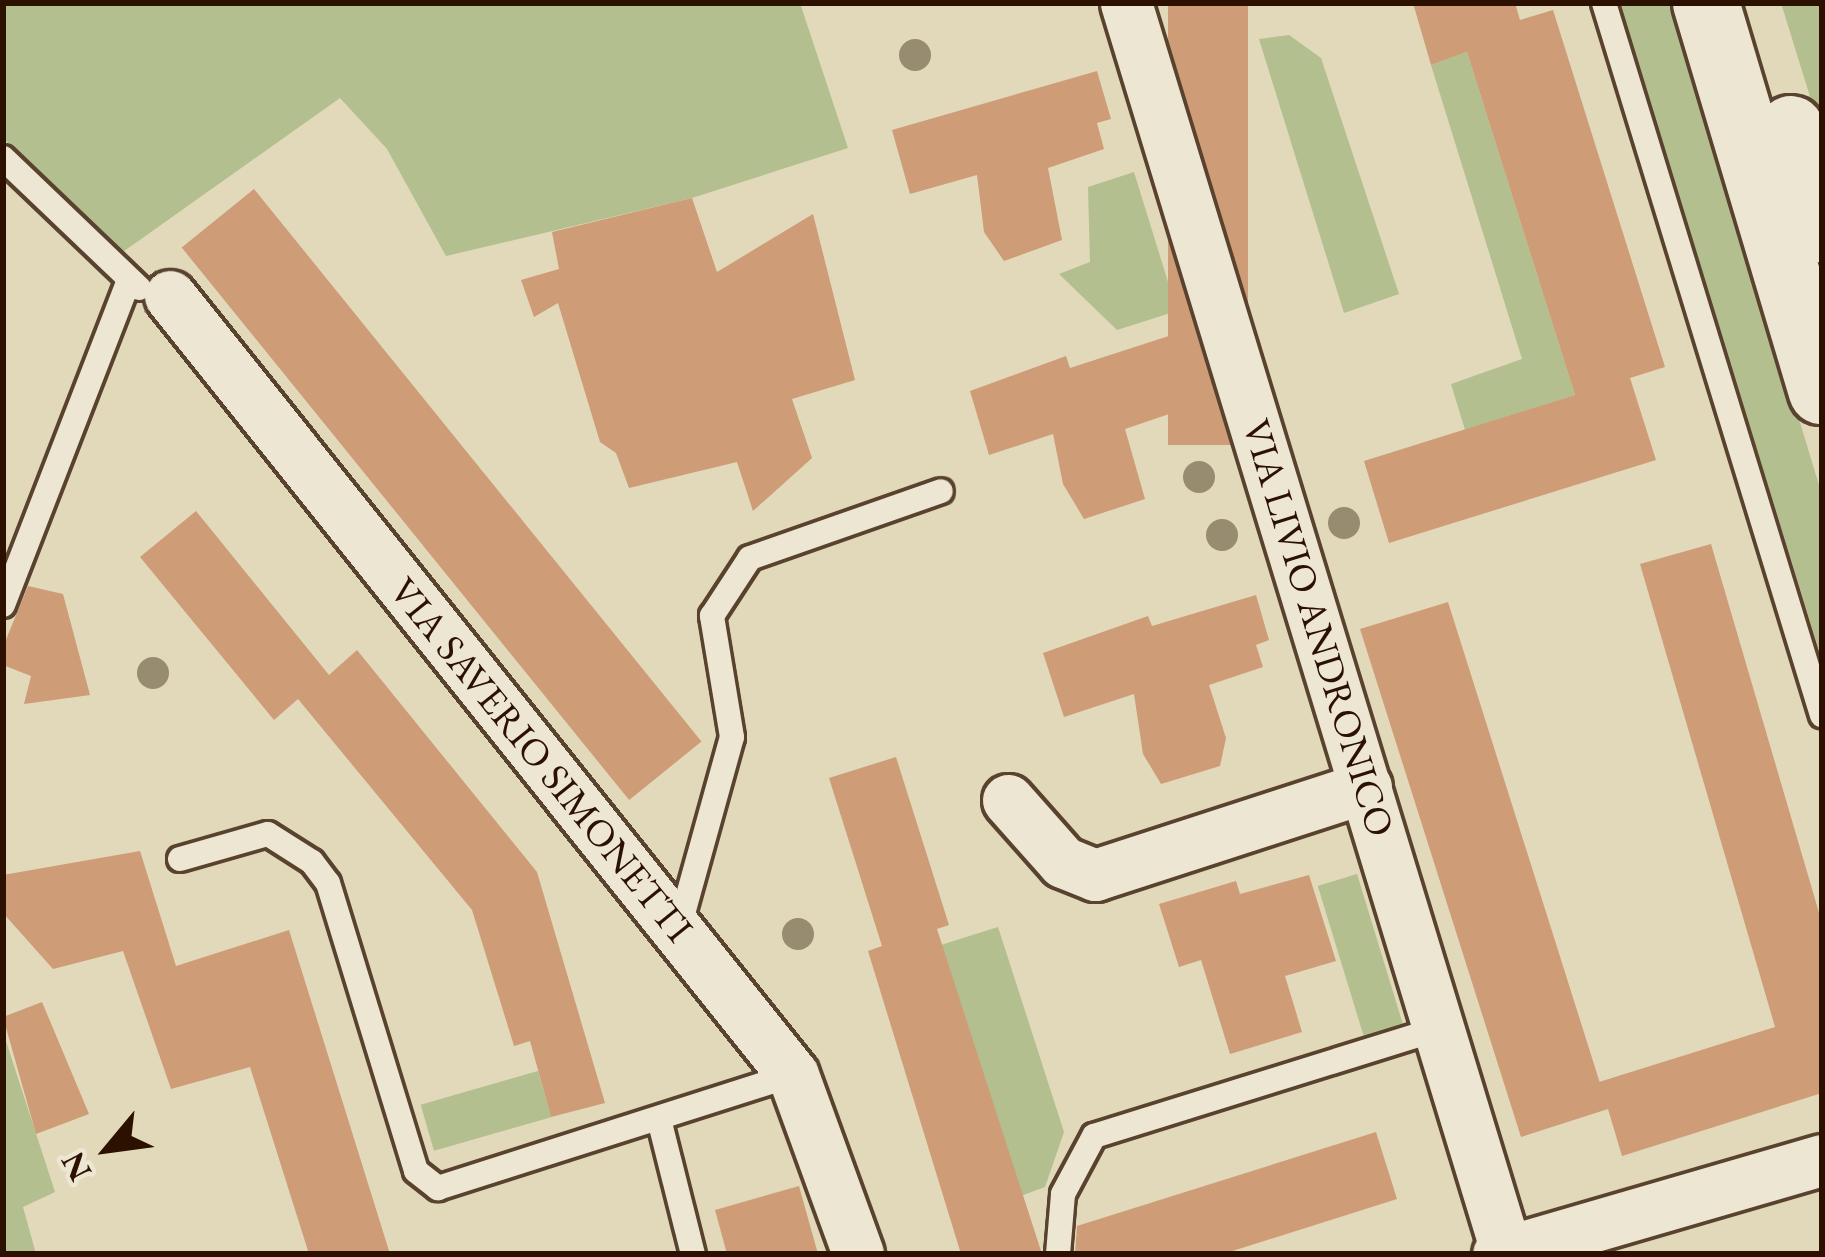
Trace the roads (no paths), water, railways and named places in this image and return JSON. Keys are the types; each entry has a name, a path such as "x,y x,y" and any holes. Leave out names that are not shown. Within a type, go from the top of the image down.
{"main road":[{"path":"1706,3 1822,391"},
{"path":"1752,3 1822,229"}],"street":[{"name":"VIA LIVIO ANDRONICO","path":"1126,3 1440,1028 1504,1253"},
{"name":"VIA SAVERIO SIMONETTI","path":"148,290 793,1075 858,1254"},
{"path":"1008,800 1063,862 1095,874 1366,787"},
{"path":"1504,1253 1822,1160"}],"lane":[{"path":"1604,3 1822,716"},
{"path":"3,158 148,290 3,605"},
{"path":"679,931 732,737 712,616 750,558 941,491"},
{"path":"180,859 268,834 312,862 328,883 416,1171 428,1184 449,1187 793,1075"},
{"path":"1058,1254 1064,1194 1094,1136 1440,1028"},
{"path":"659,1119 693,1254"}]}
